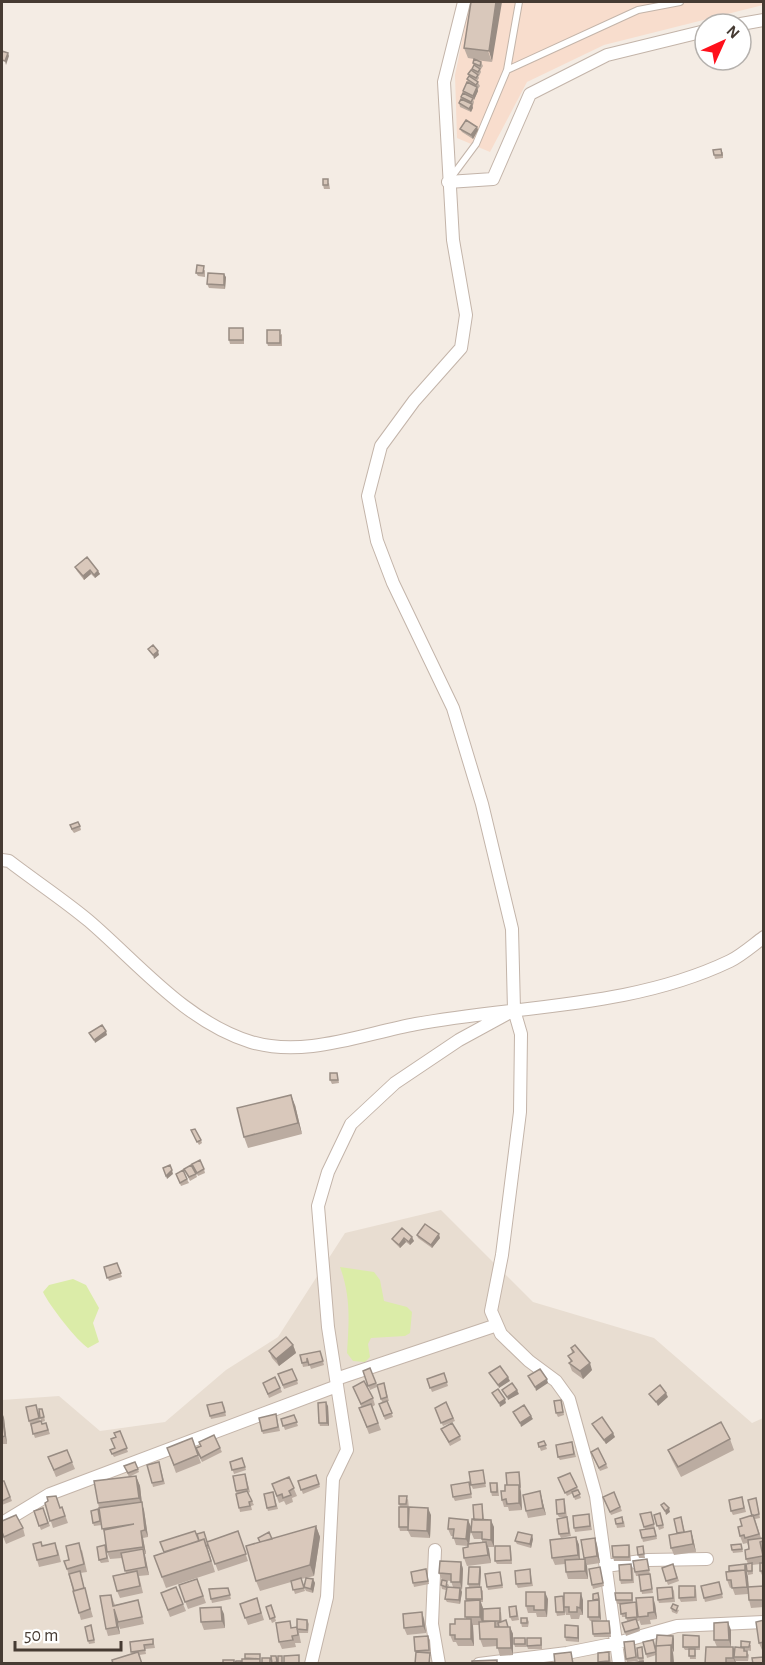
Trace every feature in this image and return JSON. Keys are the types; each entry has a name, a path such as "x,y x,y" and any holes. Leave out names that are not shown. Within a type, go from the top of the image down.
{"street":[{"path":"464,2 444,82 453,240 466,315 461,348 414,401 381,446 368,496 377,542 393,583 453,708 482,804 512,929 514,1010 521,1034 520,1112 502,1255 491,1311 501,1334 529,1361 556,1381 569,1399 596,1496 620,1664"},
{"path":"448,182 493,179 530,94 607,55 693,34"},
{"path":"2,860 9,861 87,919 169,993 208,1024 252,1042 303,1048 416,1024 594,1001 673,981 731,960 764,937"},
{"path":"311,1664 327,1597 333,1479 347,1450 328,1327 318,1206 328,1172 351,1124 395,1083 459,1040 514,1010"},
{"path":"2,1523 50,1494 337,1383 497,1325"},
{"path":"435,1550 432,1624 439,1664"},
{"path":"606,1566 648,1560 707,1559"},
{"path":"479,1664 567,1653 617,1643 677,1626 764,1622"}],"lane":[{"path":"448,182 476,144 507,70 519,2"},
{"path":"507,70 638,10 680,2"}],"shaded area":[{"path":"470,2 763,2 763,5 735,12 693,12 693,23 604,45 527,82 490,152 457,138 455,75"},
{"path":"441,1210 533,1302 654,1338 752,1423 763,1418 763,1663 2,1664 2,1400 59,1396 100,1431 165,1422 226,1370 278,1337 345,1233"}],"green space":[{"path":"340,1267 374,1272 380,1280 384,1301 407,1307 412,1312 410,1333 405,1336 371,1338 368,1344 370,1357 365,1362 353,1361 347,1353 348,1299"},
{"path":"73,1279 86,1285 99,1308 93,1323 99,1342 88,1348 64,1322 43,1292 49,1285"}],"building":[{"path":"471,2 496,2 489,51 464,48"},
{"path":"2,51 8,53 5,61 2,60"},
{"path":"474,59 481,62 480,66 473,63"},
{"path":"474,65 480,69 478,72 472,69"},
{"path":"471,70 478,75 476,78 468,74"},
{"path":"469,76 478,82 476,85 467,79"},
{"path":"467,82 477,87 473,96 463,91"},
{"path":"463,93 473,98 471,102 461,97"},
{"path":"461,99 472,104 469,109 459,103"},
{"path":"466,120 477,127 471,135 460,129"},
{"path":"721,149 722,155 714,155 713,150"},
{"path":"323,179 328,179 328,185 323,185"},
{"path":"197,265 204,266 203,273 196,273"},
{"path":"208,273 224,274 224,285 207,284"},
{"path":"229,328 243,328 243,340 229,340"},
{"path":"267,330 280,330 280,343 267,343"},
{"path":"87,557 98,571 94,575 90,570 83,576 75,567"},
{"path":"153,645 158,651 153,655 148,649"},
{"path":"78,822 80,826 72,829 70,825"},
{"path":"102,1025 106,1031 94,1040 89,1033"},
{"path":"330,1073 337,1073 338,1080 330,1080"},
{"path":"291,1095 298,1123 244,1137 237,1108"},
{"path":"195,1129 201,1140 197,1142 191,1130"},
{"path":"200,1160 204,1169 197,1173 192,1164"},
{"path":"170,1165 172,1170 166,1176 163,1168"},
{"path":"191,1165 196,1174 189,1177 184,1169"},
{"path":"183,1170 187,1179 180,1183 176,1174"},
{"path":"425,1224 439,1234 431,1245 417,1235"},
{"path":"402,1228 412,1237 409,1242 404,1238 399,1245 392,1239"},
{"path":"117,1263 121,1273 107,1278 104,1267"},
{"path":"286,1337 293,1345 276,1359 269,1351"},
{"path":"575,1345 590,1363 580,1371 569,1363 572,1361 568,1356 574,1352 571,1348"},
{"path":"320,1351 323,1361 309,1365 307,1358 307,1362 302,1363 300,1355"},
{"path":"500,1366 508,1377 498,1385 489,1373"},
{"path":"370,1368 376,1383 368,1386 363,1371"},
{"path":"292,1369 297,1380 283,1385 278,1374"},
{"path":"540,1369 547,1379 535,1387 528,1376"},
{"path":"444,1373 447,1382 430,1388 427,1379"},
{"path":"275,1377 280,1388 268,1394 263,1383"},
{"path":"364,1381 373,1398 361,1404 353,1387"},
{"path":"384,1383 387,1397 381,1399 377,1385"},
{"path":"512,1383 517,1390 507,1397 502,1390"},
{"path":"660,1385 666,1393 656,1402 649,1394"},
{"path":"498,1389 505,1399 499,1403 492,1393"},
{"path":"561,1400 563,1412 556,1413 554,1401"},
{"path":"387,1401 392,1413 384,1416 379,1404"},
{"path":"222,1402 225,1412 210,1416 207,1405"},
{"path":"326,1402 327,1423 319,1423 318,1403"},
{"path":"446,1402 453,1418 441,1423 435,1408"},
{"path":"371,1404 378,1423 367,1427 359,1408"},
{"path":"36,1405 39,1418 29,1421 26,1407"},
{"path":"524,1405 531,1416 520,1423 513,1412"},
{"path":"39,1409 42,1409 44,1417 40,1418"},
{"path":"2,1414 5,1436 2,1437"},
{"path":"276,1414 278,1427 262,1431 259,1418"},
{"path":"294,1415 297,1422 283,1426 281,1419"},
{"path":"602,1417 613,1433 604,1440 592,1424"},
{"path":"41,1421 42,1424 46,1423 48,1430 33,1434 31,1424"},
{"path":"721,1422 730,1439 678,1467 668,1450"},
{"path":"452,1423 460,1436 449,1442 441,1429"},
{"path":"120,1431 127,1448 112,1454 110,1450 115,1448 111,1439 116,1437 114,1433"},
{"path":"214,1435 220,1448 201,1458 196,1448 201,1446 199,1442"},
{"path":"192,1438 198,1455 174,1465 167,1448"},
{"path":"544,1441 546,1445 539,1447 538,1443"},
{"path":"572,1442 574,1454 558,1457 556,1445"},
{"path":"598,1448 606,1464 599,1468 591,1452"},
{"path":"67,1450 72,1462 54,1470 48,1457"},
{"path":"242,1458 245,1467 232,1470 230,1462"},
{"path":"135,1462 138,1469 128,1473 124,1466"},
{"path":"159,1462 163,1481 152,1483 147,1465"},
{"path":"483,1470 485,1483 471,1485 469,1472"},
{"path":"519,1472 520,1487 519,1485 507,1485 506,1473"},
{"path":"570,1473 577,1487 565,1493 558,1478"},
{"path":"245,1474 248,1489 236,1491 233,1476"},
{"path":"316,1475 319,1484 301,1490 298,1481"},
{"path":"136,1476 139,1498 98,1503 94,1481"},
{"path":"289,1477 294,1488 289,1491 291,1495 283,1498 282,1494 277,1496 272,1484"},
{"path":"2,1481 10,1497 2,1501"},
{"path":"469,1482 471,1494 453,1497 451,1485"},
{"path":"490,1483 497,1483 497,1492 491,1492"},
{"path":"505,1485 519,1485 519,1503 507,1504 506,1499 502,1500 501,1491 505,1491"},
{"path":"578,1490 580,1494 574,1497 572,1492"},
{"path":"247,1491 252,1501 249,1502 250,1506 239,1508 236,1494"},
{"path":"540,1491 543,1508 526,1511 523,1495"},
{"path":"273,1492 276,1506 267,1508 264,1494"},
{"path":"614,1492 620,1507 610,1512 603,1497"},
{"path":"56,1496 65,1516 50,1521 45,1503 48,1501 47,1497"},
{"path":"399,1496 407,1496 406,1504 399,1504"},
{"path":"742,1497 744,1508 731,1511 729,1500"},
{"path":"756,1498 759,1514 752,1516 748,1500"},
{"path":"564,1499 565,1513 557,1514 556,1500"},
{"path":"142,1502 145,1530 141,1531 143,1547 107,1552 104,1530 134,1524 102,1529 99,1508"},
{"path":"664,1503 669,1508 665,1511 661,1505"},
{"path":"482,1504 483,1520 474,1520 473,1505"},
{"path":"399,1507 408,1507 408,1527 399,1527"},
{"path":"409,1507 428,1508 427,1531 408,1530"},
{"path":"43,1508 48,1523 39,1526 34,1511"},
{"path":"98,1509 100,1521 93,1523 91,1511"},
{"path":"651,1512 654,1524 644,1527 640,1514"},
{"path":"660,1513 663,1525 657,1526 654,1515"},
{"path":"589,1514 590,1526 574,1528 573,1516"},
{"path":"16,1515 23,1528 4,1537 2,1521"},
{"path":"753,1515 759,1534 745,1538 744,1535 740,1536 738,1527 742,1526 740,1519"},
{"path":"567,1517 569,1533 559,1534 557,1519"},
{"path":"622,1517 623,1523 616,1524 615,1519"},
{"path":"681,1517 684,1532 677,1533 674,1519"},
{"path":"449,1518 468,1520 466,1539 453,1538 454,1529 448,1529"},
{"path":"472,1519 491,1520 491,1540 482,1539 482,1532 471,1532"},
{"path":"316,1526 310,1565 256,1581 246,1546"},
{"path":"654,1528 656,1536 642,1538 640,1530"},
{"path":"195,1531 199,1541 164,1552 160,1542"},
{"path":"238,1531 246,1554 215,1564 207,1542"},
{"path":"691,1531 693,1544 671,1548 669,1535"},
{"path":"204,1532 208,1545 206,1546 204,1539 199,1541 197,1534"},
{"path":"269,1532 272,1539 260,1542 258,1538"},
{"path":"518,1532 532,1535 530,1544 515,1541"},
{"path":"576,1537 578,1555 552,1558 550,1540"},
{"path":"595,1538 597,1556 584,1558 581,1540"},
{"path":"763,1538 760,1542 763,1556 746,1559 745,1550 749,1549 748,1540"},
{"path":"204,1539 211,1561 162,1577 154,1556"},
{"path":"41,1542 42,1546 55,1543 58,1555 37,1560 33,1544"},
{"path":"486,1542 488,1555 464,1558 463,1548 468,1547 468,1544"},
{"path":"79,1543 84,1564 67,1569 64,1561 69,1560 66,1546"},
{"path":"741,1544 742,1549 732,1550 731,1545"},
{"path":"105,1545 107,1558 99,1560 97,1547"},
{"path":"629,1545 629,1557 613,1557 612,1546"},
{"path":"495,1546 510,1546 511,1560 495,1561"},
{"path":"643,1546 644,1554 638,1555 637,1547"},
{"path":"143,1549 146,1567 125,1571 121,1553"},
{"path":"585,1559 585,1571 566,1572 565,1560"},
{"path":"647,1559 649,1570 635,1572 633,1561"},
{"path":"440,1561 461,1562 460,1582 451,1582 451,1574 439,1573"},
{"path":"752,1563 752,1571 747,1571 746,1564"},
{"path":"760,1563 764,1563 764,1571 760,1571"},
{"path":"631,1564 632,1580 620,1580 619,1565"},
{"path":"673,1564 677,1578 666,1581 662,1568"},
{"path":"745,1564 745,1570 729,1571 729,1566"},
{"path":"469,1567 480,1567 479,1584 468,1584"},
{"path":"600,1567 603,1583 592,1585 589,1569"},
{"path":"426,1569 428,1581 413,1583 411,1572"},
{"path":"530,1569 531,1583 516,1584 515,1571"},
{"path":"745,1570 747,1587 732,1588 731,1580 727,1580 726,1572"},
{"path":"80,1571 84,1588 74,1591 69,1574"},
{"path":"137,1571 140,1586 117,1591 113,1576"},
{"path":"500,1572 502,1585 487,1587 485,1574"},
{"path":"650,1574 652,1589 641,1591 639,1575"},
{"path":"301,1578 304,1588 293,1590 291,1581"},
{"path":"306,1578 313,1579 311,1589 304,1587"},
{"path":"197,1579 203,1596 185,1602 179,1585"},
{"path":"442,1580 447,1581 446,1587 441,1585"},
{"path":"719,1582 722,1594 704,1598 701,1586"},
{"path":"679,1586 695,1586 695,1597 679,1598"},
{"path":"764,1586 764,1600 749,1600 748,1587"},
{"path":"176,1587 183,1604 168,1610 161,1593"},
{"path":"447,1587 460,1588 459,1600 445,1599"},
{"path":"481,1587 482,1599 466,1599 466,1588"},
{"path":"672,1587 673,1598 658,1600 657,1588"},
{"path":"85,1588 90,1609 79,1613 73,1591"},
{"path":"228,1588 230,1595 211,1599 209,1589"},
{"path":"526,1592 545,1592 545,1610 534,1610 534,1606 526,1606"},
{"path":"564,1593 581,1593 580,1608 577,1607 577,1612 569,1612 569,1607 564,1607"},
{"path":"598,1593 599,1599 593,1600 593,1594"},
{"path":"615,1593 632,1593 632,1600 616,1600"},
{"path":"111,1595 113,1606 138,1600 142,1617 118,1622 114,1609 117,1627 106,1629 100,1596"},
{"path":"563,1596 564,1612 556,1612 555,1597"},
{"path":"653,1597 654,1612 648,1613 648,1616 638,1617 636,1598"},
{"path":"257,1598 261,1613 245,1618 240,1604"},
{"path":"480,1600 480,1617 465,1617 465,1601"},
{"path":"599,1600 599,1617 588,1617 588,1601"},
{"path":"636,1602 637,1617 626,1618 626,1613 621,1614 620,1604"},
{"path":"673,1604 678,1606 676,1611 671,1608"},
{"path":"271,1605 275,1617 270,1619 266,1607"},
{"path":"516,1606 517,1616 510,1617 509,1607"},
{"path":"221,1607 222,1621 201,1622 200,1608"},
{"path":"500,1608 500,1621 483,1621 483,1609"},
{"path":"422,1612 423,1626 404,1628 403,1614"},
{"path":"521,1618 527,1618 527,1623 521,1623"},
{"path":"297,1619 307,1620 307,1630 297,1629"},
{"path":"455,1619 471,1619 471,1639 455,1639 455,1635 450,1635 450,1624 455,1624"},
{"path":"636,1619 639,1628 625,1632 622,1623"},
{"path":"506,1620 508,1627 499,1627 498,1623"},
{"path":"764,1620 764,1642 759,1643 756,1622"},
{"path":"290,1621 291,1628 297,1627 298,1635 292,1636 293,1640 279,1642 276,1623"},
{"path":"495,1621 495,1627 510,1627 511,1648 497,1648 497,1639 480,1639 479,1622"},
{"path":"592,1621 609,1621 610,1633 593,1634"},
{"path":"728,1622 729,1640 714,1640 714,1623"},
{"path":"91,1625 94,1640 88,1641 85,1627"},
{"path":"565,1625 578,1626 578,1638 565,1637"},
{"path":"657,1635 673,1636 672,1648 671,1645 656,1646"},
{"path":"683,1635 699,1636 699,1647 683,1647"},
{"path":"428,1636 429,1650 415,1651 414,1637"},
{"path":"514,1638 525,1638 525,1644 514,1644"},
{"path":"527,1638 541,1638 541,1645 527,1646"},
{"path":"153,1639 153,1644 144,1645 145,1650 131,1652 130,1642"},
{"path":"653,1640 656,1652 646,1654 643,1642"},
{"path":"634,1641 636,1657 626,1659 624,1642"},
{"path":"741,1641 750,1642 749,1647 741,1647"},
{"path":"671,1645 671,1663 656,1663 656,1646"},
{"path":"642,1647 643,1658 638,1658 637,1648"},
{"path":"706,1647 733,1647 733,1658 726,1658 726,1664 705,1664"},
{"path":"735,1647 744,1648 744,1651 747,1651 747,1657 734,1657"},
{"path":"689,1649 695,1649 695,1656 689,1656"},
{"path":"138,1652 142,1664 113,1664 112,1660"},
{"path":"416,1652 430,1653 429,1664 415,1664"},
{"path":"571,1652 573,1664 555,1664 554,1654"},
{"path":"609,1652 609,1661 598,1662 598,1653"},
{"path":"245,1654 260,1654 260,1659 245,1658"},
{"path":"299,1655 299,1664 284,1664 284,1656"},
{"path":"271,1656 276,1656 277,1662 272,1663"},
{"path":"278,1656 282,1656 282,1663 278,1663"},
{"path":"764,1657 764,1664 753,1664 752,1658"},
{"path":"262,1658 270,1658 270,1664 262,1664"},
{"path":"242,1659 260,1659 260,1664 242,1664"},
{"path":"223,1660 234,1660 234,1664 223,1664"},
{"path":"497,1660 497,1664 472,1664 472,1661"}]}
